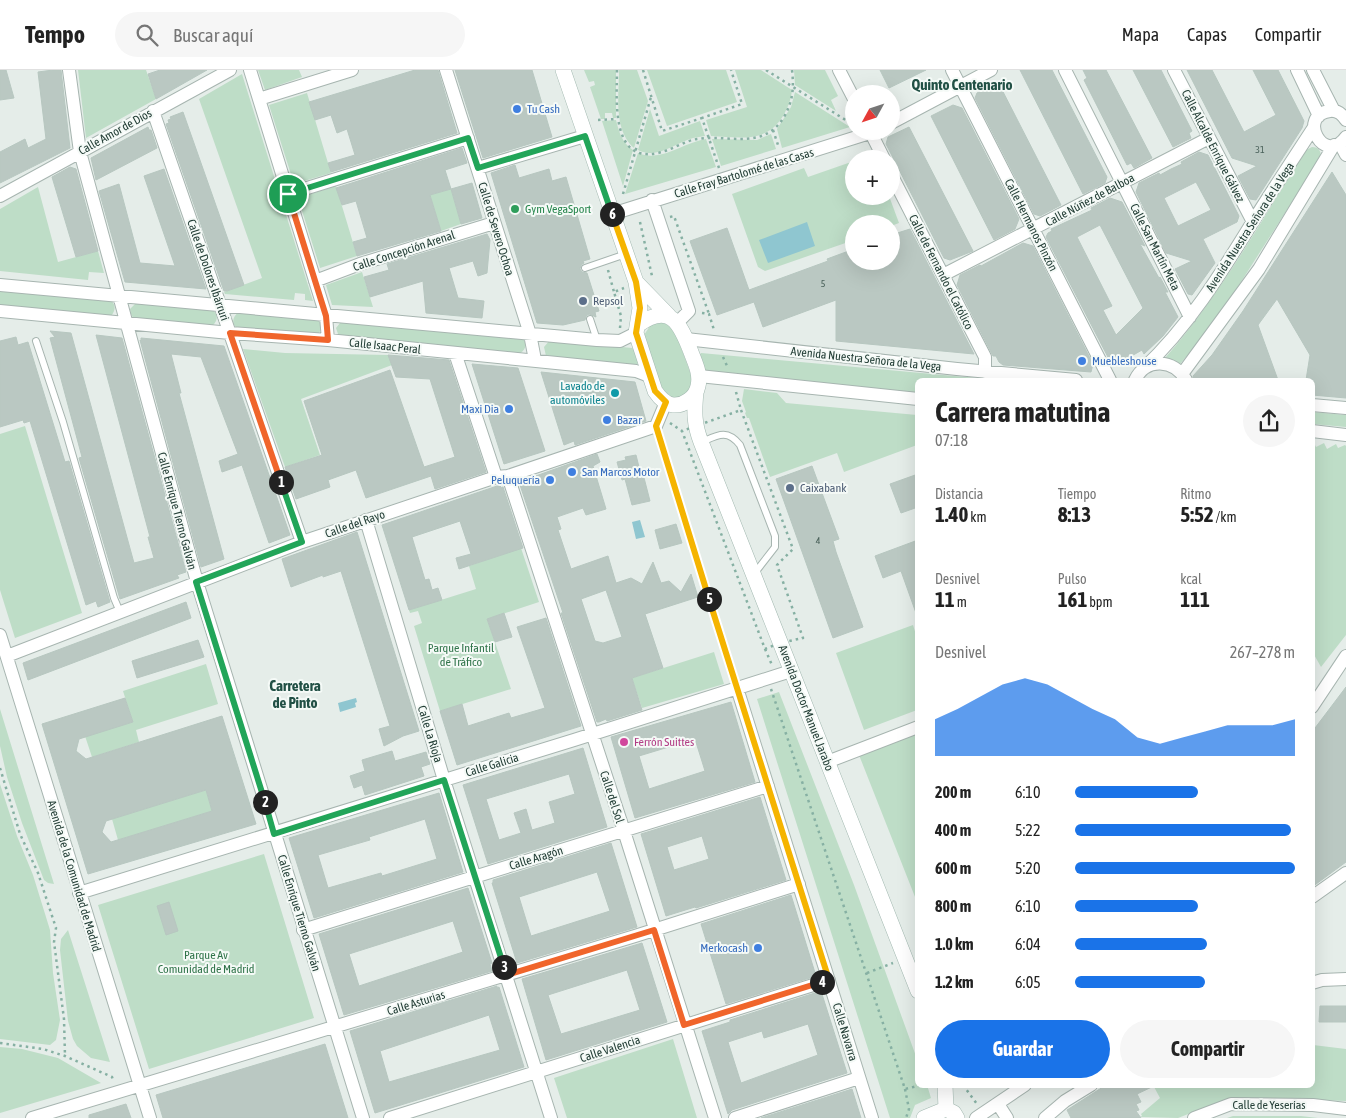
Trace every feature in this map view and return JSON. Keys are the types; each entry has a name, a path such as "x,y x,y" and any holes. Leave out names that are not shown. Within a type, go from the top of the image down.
{"street":[{"name":"Calle Enrique Tierno Galván","path":"69,70 80,152 196,582 363,1118"},
{"name":"Calle Amor de Dios","path":"0,196 230,70"},
{"path":"250,70 326,316 328,340"},
{"path":"259,99 352,70"},
{"name":"Calle de Severo Ochoa","path":"446,70 530,334 535,360"},
{"path":"563,70 636,282 640,308 637,329"},
{"path":"839,70 846,85"},
{"name":"Calle Hermanos Pinzón","path":"952,70 1109,378"},
{"path":"900,118 991,70"},
{"name":"Calle San Martín Meta","path":"1065,70 1190,318"},
{"name":"Calle Alcalde Enrique Gálvez","path":"1174,70 1253,222"},
{"path":"1296,70 1317,121 1316,137 1324,144 1341,145"},
{"path":"1314,70 1342,115"},
{"name":"Calle de Dolores Ibárruri","path":"153,111 302,542"},
{"path":"1317,121 1328,111 1342,115"},
{"name":"Avenida Nuestra Señora de la Vega","path":"1136,378 1190,318 1223,270 1317,121"},
{"path":"478,168 585,136"},
{"path":"288,194 468,138"},
{"name":"Calle Núñez de Balboa","path":"943,275 1034,230 1209,138"},
{"name":"Calle Fray Bartolomé de las Casas","path":"612,214 846,140"},
{"path":"1143,369 1150,364 1168,364 1176,368 1184,377 1259,269 1341,145"},
{"name":"Calle de Fernando el Católico","path":"900,191 985,358 985,372"},
{"path":"637,329 648,318 658,314 673,319 689,311 652,200"},
{"name":"Calle Concepción Arenal","path":"315,281 360,264 494,223"},
{"path":"636,282 673,319 686,339 699,376 915,399"},
{"name":"Calle Isaac Peral","path":"0,285 597,340 620,340 637,329"},
{"name":"Calle Isaac Peral","path":"0,311 636,370 649,376"},
{"name":"Avenida Doctor Manuel Jarabo","path":"637,329 649,376 655,391 669,404 682,412 695,426"},
{"name":"Avenida Nuestra Señora de la Vega","path":"686,339 1053,378"},
{"name":"Calle del Sol","path":"455,353 502,477 592,735 715,1118"},
{"name":"Avenida Doctor Manuel Jarabo","path":"699,376 694,408 695,426 915,982"},
{"path":"656,426 669,404 682,404 696,392"},
{"path":"1315,405 1346,408"},
{"name":"Calle del Rayo","path":"7,656 302,542 656,426"},
{"path":"1315,431 1346,435"},
{"name":"Calle La Rioja","path":"366,520 444,780 552,1118"},
{"name":"Avenida de la Comunidad de Madrid","path":"0,635 150,1118"},
{"path":"1316,702 1346,656"},
{"name":"Calle Galicia","path":"79,893 592,735 791,671"},
{"name":"Calle Navarra","path":"737,688 872,1118"},
{"path":"827,762 915,727"},
{"name":"Calle Aragón","path":"304,930 768,786"},
{"path":"1315,895 1346,873"},
{"name":"Calle Asturias","path":"32,1118 334,1028 799,884"},
{"path":"1315,982 1346,979"},
{"name":"Calle Valencia","path":"390,1118 829,980"},
{"path":"735,1118 859,1078"},
{"path":"924,1118 952,1114 946,1088"},
{"path":"980,1116 1021,1088"},
{"path":"1044,1118 1065,1101 1086,1088"},
{"path":"998,1104 1007,1118"},
{"name":"Calle de Yeserías","path":"1194,1118 1231,1104 1313,1105 1346,1109"}],"lane":[{"path":"586,268 626,254"},
{"path":"590,319 597,340"},
{"path":"36,340 114,598 120,612"},
{"path":"701,442 719,434 735,438 740,445 775,536 776,547 753,575"}],"path":[{"path":"617,70 618,119 621,132 629,146 645,154 659,153 694,139 708,137 750,139 766,135 782,120 790,106 794,88 792,70"},
{"path":"643,70 662,131 742,104 731,70"},
{"path":"766,70 845,119"},
{"path":"623,194 652,97"},
{"path":"702,118 720,170"},
{"path":"598,120 618,119"},
{"path":"773,130 780,151"},
{"path":"659,222 674,216 709,314"},
{"path":"614,292 652,276 640,222"},
{"path":"606,261 621,316 620,340"},
{"path":"733,380 741,410"},
{"path":"656,426 737,688"},
{"path":"768,678 905,1089 908,1109 906,1118"},
{"path":"0,768 20,834 38,872 56,928 54,942 64,1019 65,1056"},
{"path":"0,1043 43,1049 65,1056 112,1078 118,1092"},
{"path":"905,1089 915,1087"},
{"path":"965,1088 980,1116"}],"green space":[{"path":"78,70 146,70 156,99 86,138"},
{"path":"258,70 299,70 302,77 265,90"},
{"path":"584,70 616,70 616,118 613,118 612,113 605,113 605,119 601,119 590,87 595,85 594,81 589,82"},
{"path":"619,70 637,70 648,101 634,148 627,140 620,122 618,101"},
{"path":"647,70 726,70 737,102 667,126"},
{"path":"735,70 761,70 792,90 789,103 776,125 760,135 751,137 711,136 706,120 747,107"},
{"path":"794,70 825,70 838,96 831,100 836,111 795,85"},
{"path":"242,74 313,301 305,300 305,294 295,293 294,300 225,294 224,292 262,278 199,99"},
{"path":"795,92 845,124 845,129 782,148 777,129 791,107"},
{"path":"307,93 331,173 294,184 269,105"},
{"path":"650,109 659,136 700,121 705,136 686,140 659,152 645,153 638,150"},
{"path":"616,120 624,141 633,150 623,186 602,121"},
{"path":"771,134 776,149 721,166 712,139 757,140"},
{"path":"706,139 716,167 625,194 638,153 647,155 664,154"},
{"path":"1312,147 1319,150 1320,158 1207,332 1180,364 1165,358 1204,309 1257,230 1306,150"},
{"path":"845,164 845,205 892,205 896,215 845,215 845,243 765,271 758,267 732,194 804,168 808,177"},
{"path":"336,186 357,256 320,268 298,198"},
{"path":"38,187 58,262 98,251 104,273 89,272 88,280 0,271 0,209"},
{"path":"451,189 461,224 441,231 430,195"},
{"path":"362,272 373,307 332,305 326,285"},
{"path":"0,289 110,300 114,305 114,309 111,316 0,307"},
{"path":"136,303 213,310 217,319 213,325 133,318 130,309"},
{"path":"239,312 317,319 321,324 321,328 318,334 238,329 234,325 233,320"},
{"path":"344,321 523,338 525,347 520,353 339,337 336,328"},
{"path":"658,322 667,324 675,331 693,383 686,395 673,397 662,389 644,335 650,326"},
{"path":"550,340 632,348 635,350 639,362 635,366 546,356 544,347"},
{"path":"243,349 285,353 388,355 392,365 301,399 320,455 285,467"},
{"path":"701,353 976,378 915,378 915,393 705,372 699,357"},
{"path":"744,389 777,393 786,403 915,415 915,446 844,472 837,453 770,477 742,401"},
{"path":"1315,412 1346,415 1346,427 1315,424"},
{"path":"25,426 82,613 15,638 0,590 0,434"},
{"path":"1324,443 1327,449 1336,444 1338,448 1346,446 1346,635 1321,667 1315,656 1315,445 1316,447"},
{"name":"Parque Infantil de Tráfico","path":"521,548 539,602 487,619 511,689 440,711 414,626 422,623 418,611 410,613 409,610 476,589 469,566"},
{"path":"913,625 915,632 915,711 864,730 836,653"},
{"path":"714,652 724,684 642,708 632,678"},
{"path":"206,664 218,704 136,730 139,742 92,757 85,736 133,722 123,691"},
{"path":"779,692 854,885 915,1053 915,1088 928,1088 931,1098 915,1105 910,1118 890,1118 757,699"},
{"path":"0,709 54,884 44,880 7,777 0,746"},
{"path":"915,734 915,897 859,755"},
{"path":"0,784 17,836 33,875 50,930 53,973 60,1020 56,1040 50,1045 0,1039"},
{"path":"206,790 212,811 118,840 112,819"},
{"name":"Parque Av Comunidad de Madrid","path":"264,854 314,1018 149,1069 98,905"},
{"path":"68,930 110,1062 91,1058 77,1046 73,1039 68,1021 60,950 61,939"},
{"path":"673,1039 697,1118 567,1118 554,1078"},
{"path":"1315,1045 1346,1049 1346,1101 1264,1098 1227,1099 1178,1118 1140,1117 1160,1098 1155,1088 1315,1088"},
{"path":"0,1047 22,1049 58,1058 101,1083 0,1113"},
{"path":"1233,1116 1301,1116 1318,1118 1227,1118"}],"water":[{"path":"807,222 815,246 768,263 759,240"},
{"path":"640,520 645,537 636,539 632,522"},
{"path":"356,698 356,707 340,712 338,703"}],"building":[{"path":"0,70 6,70 14,98 0,100"},
{"path":"61,70 70,148 0,183 0,152 25,139 28,148 46,139 38,72"},
{"path":"160,70 207,70 156,99 148,74"},
{"path":"415,70 438,70 457,133 331,172 328,163 355,155 347,129 337,133 331,115 315,120 309,102"},
{"path":"455,70 532,70 552,137 483,158"},
{"path":"880,70 926,70 895,85 888,85"},
{"path":"1020,70 1052,70 1107,177 1105,183 1083,194"},
{"path":"1083,70 1106,70 1152,158 1134,168 1131,163 1127,165 1084,80 1087,78"},
{"path":"1133,70 1161,70 1192,131 1189,133 1191,138 1173,147"},
{"path":"1187,70 1212,70 1244,132 1276,115 1253,70 1278,70 1304,121 1302,128 1256,200 1250,199 1238,176 1257,166 1232,158"},
{"path":"998,82 1061,205 1040,216 1034,214 975,98 977,93"},
{"path":"953,105 962,108 1019,219 1015,229 994,240 931,116"},
{"path":"183,112 244,285 227,291 224,291 166,124 169,123 170,117"},
{"path":"148,127 151,130 157,148 96,180 91,158"},
{"path":"909,127 973,251 950,260 944,258 900,172 900,150 889,150 886,144 887,140 900,140 900,131"},
{"path":"462,148 467,163 445,170 451,189 430,195 441,231 357,256 353,242 367,238 356,201 342,205 336,188"},
{"path":"1199,152 1208,155 1239,216 1237,222 1203,239 1215,263 1192,295 1188,294 1175,269 1192,261 1166,253 1136,192 1139,183 1182,164 1181,162","holes":["1196,182 1211,210 1178,226 1164,198"]},
{"path":"515,165 519,178 549,169 552,181 566,177 590,259 583,261 584,263 580,269 582,272 587,273 599,311 595,312 596,317 589,314 585,320 563,325 537,323 491,173"},
{"path":"70,167 76,169 98,251 76,257 52,177"},
{"path":"164,169 206,289 125,282 99,191 119,184 140,263 175,266 144,176"},
{"path":"1332,172 1346,195 1346,398 1315,395 1315,378 1306,378 1310,355 1277,299 1258,325 1277,378 1194,378 1193,376 1212,355 1243,311"},
{"path":"472,183 482,218 461,224 451,189"},
{"path":"1110,198 1122,202 1145,246 1140,244 1168,292 1165,292 1178,317 1163,336 1144,354 1142,350 1121,362 1119,358 1111,363 1046,237 1052,231 1051,229 1092,210 1091,208","holes":["1100,225 1143,308 1116,335 1103,310 1112,306 1077,237"]},
{"path":"727,228 749,290 828,261 827,259 845,252 845,270 900,270 900,232 910,229 974,354 836,341 836,300 763,327 754,302 717,315 690,241"},
{"path":"487,234 490,240 487,273 478,276 473,261 449,268 458,298 484,301 482,318 426,313 423,281 370,297 364,277 389,270 387,264"},
{"path":"1023,243 1033,246 1093,364 1091,372 1003,365 996,356 993,356 957,285 960,275"},
{"path":"50,331 71,333 134,563 154,558 96,335 122,338 186,572 177,575 179,578 120,599 79,458 82,457 50,338 55,337"},
{"path":"16,337 18,345 28,342 65,462 69,461 110,602 98,607 96,601 86,605 30,421 24,423 23,420 0,427 0,341"},
{"path":"141,338 224,346 290,535 269,543 242,465 222,472 219,461 238,454 201,357 171,354 181,393 179,393 224,559 201,567"},
{"path":"388,355 449,360 486,472 435,489 431,476 366,498 356,470 328,480 330,487 296,499 285,467 322,455 304,401 390,370 424,467 455,457 430,379 396,377"},
{"name":"Maxi Dia","path":"472,364 518,368 545,451 504,464"},
{"path":"541,372 635,382 646,421 575,445 574,441 564,445"},
{"path":"597,454 600,462 593,466 606,509 586,515 583,508 557,517 561,529 558,530 571,569 608,556 616,583 631,578 642,584 653,562 661,583 669,581 681,592 691,574 698,597 645,614 663,668 632,678 642,710 607,721 606,719 597,722 519,482","holes":["606,590 622,637 603,643 595,641 581,599"]},
{"path":"636,455 650,501 632,505 625,479 622,480 617,462 626,460 625,457"},
{"path":"812,466 839,539 833,541 836,552 863,627 833,638 776,479"},
{"path":"915,475 915,508 901,513 890,484"},
{"path":"500,485 501,488 503,487 523,548 459,569 456,558 471,554 460,521 412,537 425,580 429,579 432,590 438,588 442,600 409,610 382,525"},
{"path":"676,524 682,543 660,549 655,530"},
{"path":"357,532 419,731 403,736 384,746 379,729 390,726 341,571 323,577 323,575 291,587 282,559"},
{"path":"915,541 915,610 901,571 883,578 875,556"},
{"path":"186,602 191,618 28,680 23,663"},
{"path":"504,613 512,637 495,642 487,619"},
{"path":"546,618 581,726 457,765 440,711 462,704 468,726 509,713 511,718 545,708 517,627"},
{"path":"198,640 204,657 137,678 132,661"},
{"path":"1346,687 1346,862 1315,885 1315,728"},
{"path":"125,698 133,722 79,739 76,751 86,759 222,716 256,824 88,874 42,724","holes":["206,790 212,811 111,842 102,832 106,821"]},
{"path":"731,702 755,782 635,818 611,737","holes":["695,739 705,771 649,789 639,756"]},
{"path":"583,748 607,827 488,864 463,785","holes":["569,774 575,794 549,802 555,823 532,830 526,809 514,813 521,833 499,840 486,799"]},
{"path":"392,751 395,761 426,752 430,764 421,767 424,776 365,795 362,785 354,788 350,776 365,771 362,760"},
{"path":"439,793 463,872 314,918 289,838","holes":["425,819 437,859 382,876 381,873 328,888 318,855 370,840 369,837"]},
{"path":"760,797 786,880 666,916 641,834","holes":["702,836 709,859 674,870 667,847"]},
{"path":"611,843 637,927 517,963 492,883 493,880","holes":["597,872 610,911 531,936 519,897"]},
{"path":"468,888 492,963 490,964 492,971 344,1015 319,934","holes":["453,921 463,952 359,986 349,954"]},
{"name":"Merkocash","path":"791,895 816,976 726,1004 701,924"},
{"path":"169,902 178,931 166,935 157,906"},
{"path":"642,943 667,1022 546,1060 522,979","holes":["627,970 640,1010 561,1034 548,995"]},
{"path":"497,986 497,988 499,987 524,1067 375,1113 350,1031","holes":["489,1015 500,1050 389,1082 380,1051"]},
{"path":"821,991 847,1073 732,1110 728,1114 702,1031 730,1022 730,1020","holes":["808,1024 818,1055 741,1083 728,1042 762,1031 764,1038"]},
{"path":"1320,1006 1346,1006 1346,1022 1319,1022"},
{"path":"325,1044 348,1118 163,1118 156,1095"},
{"path":"1101,1088 1150,1088 1137,1094 1141,1102 1136,1104 1139,1110 1136,1111 1141,1118 1071,1118 1067,1110"},
{"path":"852,1089 861,1118 761,1118"},
{"path":"126,1104 131,1118 89,1118 89,1115"}],"place":[{"name":"Tu Cash","path":"517,109"},
{"name":"Gym VegaSport","path":"515,209"},
{"name":"Repsol","path":"583,301"},
{"name":"Muebleshouse","path":"1082,361"},
{"name":"Lavado de automóviles","path":"615,393"},
{"name":"Maxi Dia","path":"509,409"},
{"name":"Bazar","path":"607,420"},
{"name":"San Marcos Motor","path":"572,472"},
{"name":"Peluquería","path":"550,480"},
{"name":"Caixabank","path":"790,488"},
{"name":"Ferrón Suittes","path":"624,742"},
{"name":"Merkocash","path":"758,948"}],"district":[{"name":"Quinto Centenario","path":"962,84"},
{"name":"Carretera de Pinto","path":"295,694"}],"route":[{"path":"585,136 636,282 640,308 636,333 649,376 655,391 666,402 656,426 829,980 684,1025 654,930 507,975 444,780 274,834 196,582 302,542 230,333 328,340 326,316 288,194 468,138 478,168 585,136"}]}
